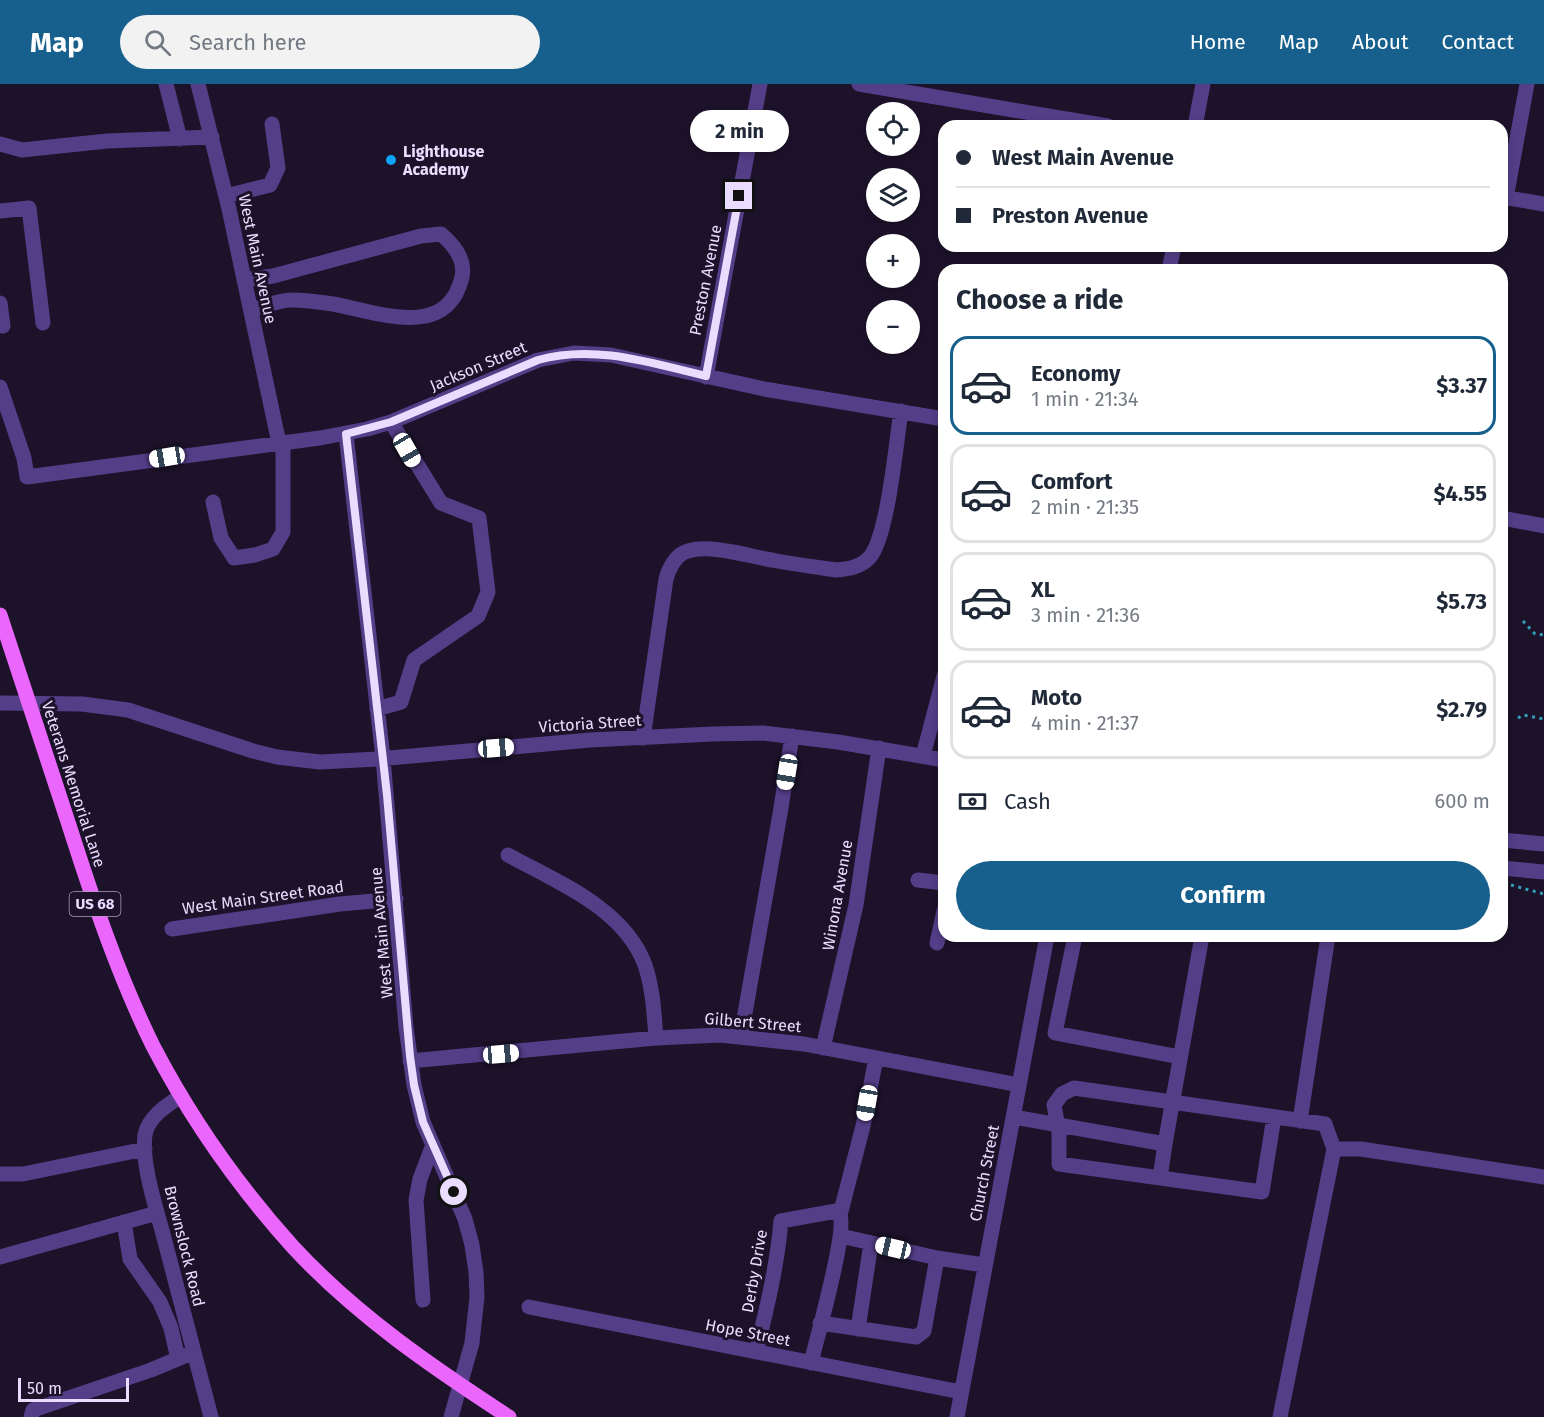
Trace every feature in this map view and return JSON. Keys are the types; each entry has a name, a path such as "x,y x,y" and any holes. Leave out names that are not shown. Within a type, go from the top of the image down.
{"main road":[{"name":"Veterans Memorial Lane","path":"0,615 83,869 122,976 148,1034 181,1096 235,1176 294,1247 333,1286 384,1330 460,1386 509,1417"}],"street":[{"path":"166,84 180,139"},
{"name":"West Main Avenue","path":"198,84 226,196 281,443 284,532 273,549 234,558 221,538 213,502"},
{"name":"Preston Avenue","path":"706,376 760,84"},
{"path":"859,84 1072,120"},
{"path":"1196,120 1203,84"},
{"path":"1508,177 1527,84"},
{"path":"226,196 270,185 278,168 272,124"},
{"path":"0,144 22,150 107,141 212,138"},
{"path":"1508,198 1544,204"},
{"path":"0,211 29,208 43,323"},
{"path":"244,280 273,276 421,236 441,234 455,245 464,268 459,290 444,310 426,316 384,316 332,304 288,300 251,310"},
{"path":"0,303 3,326"},
{"name":"Jackson Street","path":"0,387 24,458 27,477 346,434 391,422 530,363 561,354 611,355 764,389 938,418"},
{"path":"643,738 666,579 670,567 678,557 688,551 701,549 836,570 851,568 863,563 875,548 882,528 901,411"},
{"path":"377,709 401,702 414,660 478,616 488,592 478,518 441,503 391,422"},
{"name":"West Main Avenue","path":"346,434 383,758 410,1061 417,1099 432,1145 465,1219 476,1272 476,1321 470,1355 451,1417"},
{"path":"1508,519 1544,526"},
{"path":"923,756 938,699"},
{"name":"Victoria Street","path":"0,703 82,704 128,710 277,757 329,762 566,742 762,733 879,748 938,759"},
{"path":"741,1036 792,736"},
{"name":"Winona Avenue","path":"823,1048 856,906 879,748"},
{"path":"1508,841 1544,844"},
{"path":"508,855 582,895 621,926 639,951 645,965 652,994 656,1038"},
{"path":"1508,869 1544,872"},
{"path":"918,880 938,882"},
{"name":"West Main Street Road","path":"172,929 340,904 396,899"},
{"path":"937,943 938,938"},
{"name":"Church Street","path":"957,1417 1046,942"},
{"path":"1075,942 1055,1033 1180,1057"},
{"path":"1160,1178 1201,942"},
{"path":"1300,1121 1327,942"},
{"name":"Gilbert Street","path":"410,1061 656,1038 741,1036 823,1048 1019,1085"},
{"path":"811,1363 841,1236 843,1225 840,1215 863,1126 876,1058"},
{"path":"1274,1117 1262,1192 1059,1164 1054,1105 1062,1094 1074,1088 1325,1124 1334,1149 1280,1417"},
{"name":"Brownslock Road","path":"181,1096 165,1107 149,1124 145,1135 145,1149 158,1213 211,1417"},
{"path":"1014,1117 1165,1144"},
{"path":"423,1300 416,1200 420,1179 432,1145"},
{"path":"0,1174 23,1174 145,1149"},
{"path":"1334,1149 1361,1149 1544,1177"},
{"name":"Derby Drive","path":"756,1352 779,1247 781,1221 836,1211 840,1215"},
{"path":"0,1257 158,1213"},
{"path":"124,1222 130,1259 160,1302 171,1328 178,1359"},
{"path":"841,1236 937,1258 984,1265"},
{"path":"858,1329 872,1243"},
{"path":"820,1323 916,1337 924,1331 937,1258"},
{"name":"Hope Street","path":"529,1307 961,1392"},
{"path":"31,1417 33,1410 151,1370 194,1352"}],"path":[{"path":"1522,621 1536,634 1544,635"},
{"path":"1518,718 1523,715 1544,719"},
{"path":"1508,884 1544,894"}],"place":[{"name":"Lighthouse Academy","path":"391,160"}],"route":[{"path":"454,1192 423,1122 414,1085 406,1027 387,795 346,434 391,422 515,369 561,354 611,355 706,376 739,196"}]}
